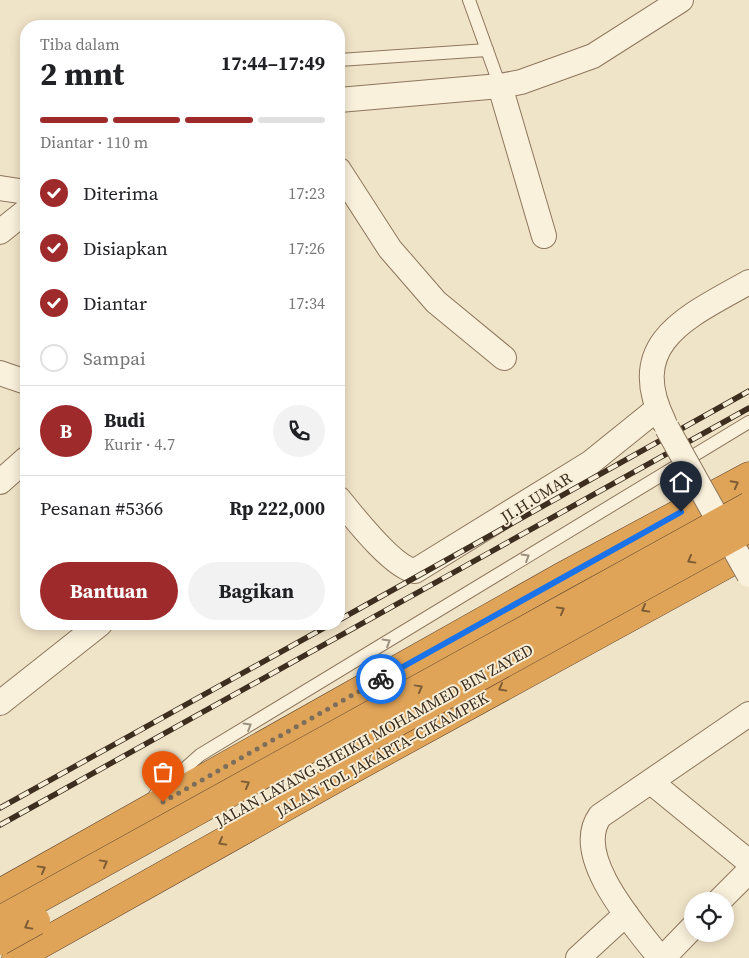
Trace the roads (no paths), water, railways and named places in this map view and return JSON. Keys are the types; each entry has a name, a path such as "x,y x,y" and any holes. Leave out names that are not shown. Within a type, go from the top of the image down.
{"highway":[{"path":"0,893 563,576 749,476"},
{"name":"JALAN LAYANG SHEIKH MOHAMMED BIN ZAYED","path":"0,920 749,506"},
{"name":"JALAN LAYANG SHEIKH MOHAMMED BIN ZAYED","path":"0,941 749,528"},
{"name":"JALAN TOL JAKARTA–CIKAMPEK","path":"16,958 352,770 749,552"}],"street":[{"path":"345,99 500,86 521,82 593,56 681,0"},
{"path":"500,86 544,236"},
{"path":"345,179 390,249 436,302 504,358"},
{"path":"0,188 20,191"},
{"path":"2,228 20,214"},
{"path":"749,282 699,311 664,340 654,358 651,377 652,395 662,418 749,575"},
{"path":"0,373 20,380"},
{"name":"JI.H.UMAR","path":"345,506 372,540 406,568 414,571 511,513 662,418"},
{"path":"0,482 20,467"},
{"path":"0,703 92,630"},
{"path":"684,936 661,958 626,914 610,889 598,864 593,848 593,831 600,816 749,714"},
{"path":"651,782 749,862"},
{"path":"728,892 749,871"},
{"path":"578,958 626,914"}],"lane":[{"path":"469,0 500,86"},
{"path":"345,60 487,50"},
{"path":"128,821 164,785 200,755 749,422"}],"railway":[{"path":"345,617 749,391"},
{"path":"0,825 749,408"},
{"path":"0,808 320,630"}]}
